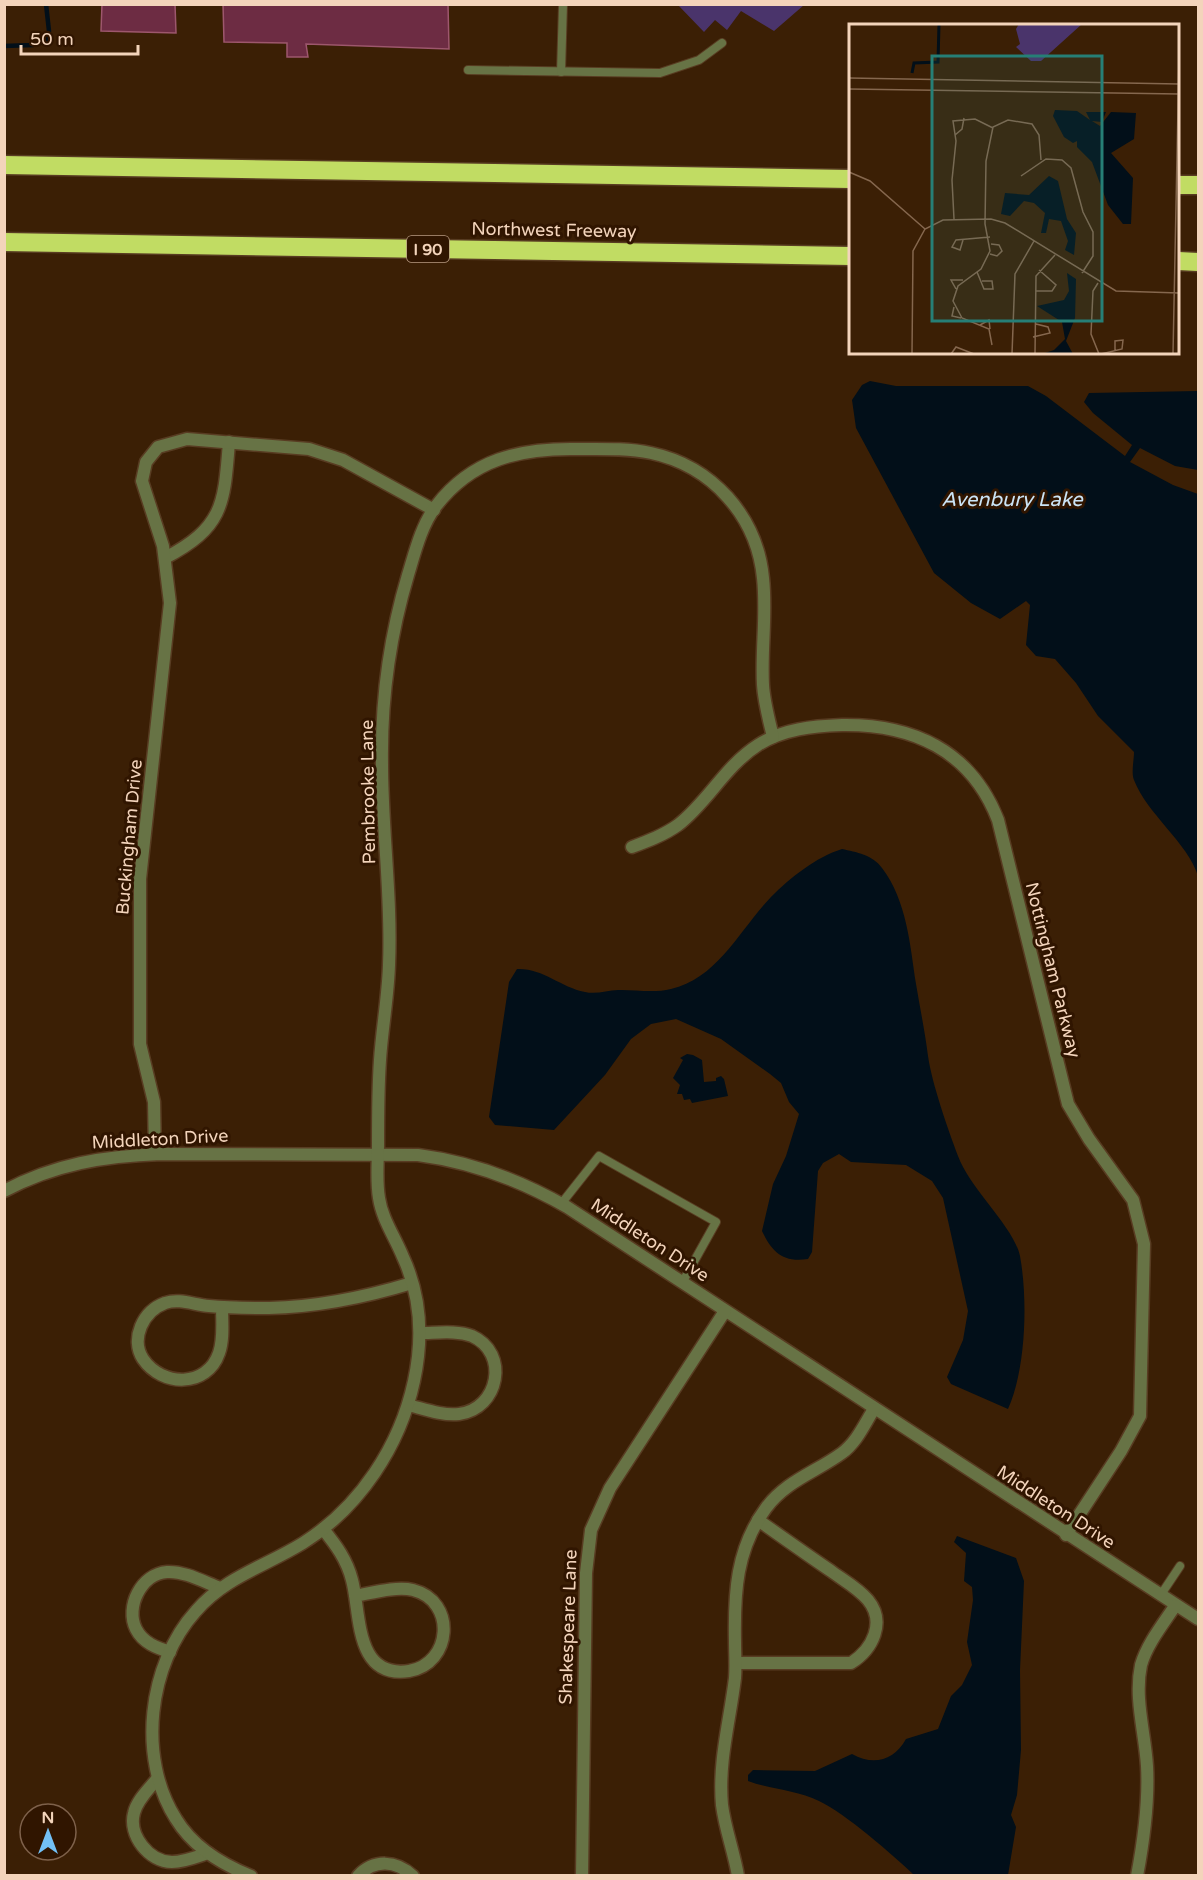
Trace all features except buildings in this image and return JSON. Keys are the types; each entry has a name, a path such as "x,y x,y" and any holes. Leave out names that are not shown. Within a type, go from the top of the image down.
{"highway":[{"path":"4,165 849,179"},
{"path":"1179,185 1198,185"},
{"name":"Northwest Freeway","path":"4,242 849,256"},
{"path":"1179,261 1198,262"}],"street":[{"name":"Buckingham Drive","path":"155,1154 154,1102 140,1044 140,879 169,617 165,558 142,481 146,462 158,447 171,442 187,440 324,452 374,475 434,510"},
{"path":"165,558 197,540 216,516 223,500 229,442"},
{"name":"Pembrooke Lane","path":"420,1333 412,1283 379,1201 378,1153 380,1063 390,936 382,766 384,707 395,627 405,584 425,523 463,479 486,464 514,453 538,449 642,451 674,460 709,479 740,513 755,541 760,558 764,603 764,693 773,737"},
{"name":"Nottingham Parkway","path":"632,847 678,825 744,755 773,737 808,728 865,725 895,729 920,736 947,753 970,775 992,806 998,820 1068,1104 1089,1139 1133,1200 1144,1244 1140,1416 1121,1451 1066,1535"},
{"name":"Middleton Drive","path":"4,1191 42,1173 79,1161 155,1154 378,1153 418,1155 470,1164 520,1182 561,1204 1198,1619"},
{"path":"222,1307 219,1353 214,1362 200,1375 179,1382 169,1380 149,1367 141,1357 138,1346 141,1326 152,1310 161,1304 178,1300 222,1307 304,1306 337,1301 412,1283"},
{"name":"Shakespeare Lane","path":"582,1875 586,1573 589,1539 610,1488 725,1311"},
{"path":"251,1875 228,1867 208,1853 176,1819 157,1779 152,1736 154,1711 170,1652 182,1629 196,1610 220,1588 235,1577 301,1545 346,1508 387,1455 408,1405 419,1356 420,1333 455,1333 479,1340 493,1357 495,1383 492,1395 484,1403 461,1414 450,1414 408,1405"},
{"path":"738,1875 722,1803 724,1738 736,1663 737,1573 744,1547 758,1520 782,1489 851,1445 874,1408"},
{"path":"736,1663 851,1663 867,1649 874,1638 877,1624 873,1609 860,1592 758,1520"},
{"path":"323,1529 343,1555 352,1581 363,1642 367,1652 376,1662 395,1672 421,1668 436,1655 442,1646 445,1624 434,1602 425,1595 409,1589 355,1596"},
{"path":"170,1652 150,1644 136,1630 133,1609 138,1591 148,1580 164,1572 185,1574 220,1588"},
{"path":"1137,1875 1147,1805 1147,1766 1140,1698 1141,1669 1149,1647 1175,1606"},
{"path":"157,1779 134,1811 134,1831 139,1841 154,1857 170,1862 208,1853"},
{"path":"358,1875 372,1865 383,1863 395,1864 413,1875"}],"lane":[{"path":"561,72 563,4"},
{"path":"468,70 660,73 699,60 722,43"},
{"path":"561,1204 599,1156 716,1222 682,1283"},
{"path":"1160,1596 1180,1566"}],"shaded area":[{"path":"678,5 804,5 774,31 741,11 727,30 715,20 704,32"}],"water":[{"name":"Avenbury Lake","path":"870,381 896,386 1028,386 1046,396 1125,456 1132,445 1093,413 1084,402 1089,393 1198,391 1198,470 1175,466 1140,448 1130,462 1173,485 1198,494 1198,876 1186,852 1140,793 1133,777 1134,752 1098,716 1076,683 1055,659 1036,656 1026,645 1030,605 1026,601 1000,619 971,603 934,573 856,428 852,400 862,385"},
{"path":"842,849 874,860 882,868 897,895 909,939 930,1067 945,1120 964,1169 1001,1220 1020,1256 1024,1293 1024,1334 1019,1374 1008,1409 951,1384 947,1377 963,1340 968,1311 943,1198 932,1181 906,1165 851,1162 839,1154 823,1163 818,1171 812,1252 808,1259 785,1257 770,1245 762,1231 773,1184 786,1156 799,1114 789,1102 781,1083 721,1039 676,1019 651,1024 631,1039 605,1075 554,1130 495,1125 489,1117 509,982 517,969 535,971 576,990 590,993 617,990 659,991 688,983 702,974 727,951 771,897 786,883 813,863"},
{"path":"687,1054 702,1060 704,1082 716,1081 716,1078 721,1076 724,1079 728,1096 692,1103 690,1099 684,1100 682,1094 677,1094 680,1085 673,1078 683,1060 680,1058"},
{"path":"957,1536 1016,1558 1024,1581 1020,1670 1021,1750 1017,1795 1011,1815 1016,1827 1008,1875 914,1875 894,1856 830,1807 802,1794 748,1781 748,1775 753,1770 815,1771 852,1754 868,1760 882,1759 895,1752 906,1739 938,1729 951,1696 962,1685 972,1665 967,1642 973,1600 972,1587 964,1581 966,1553 954,1542"}],"waterway":[{"path":"4,46 33,45 46,41 49,31 46,4"}]}
